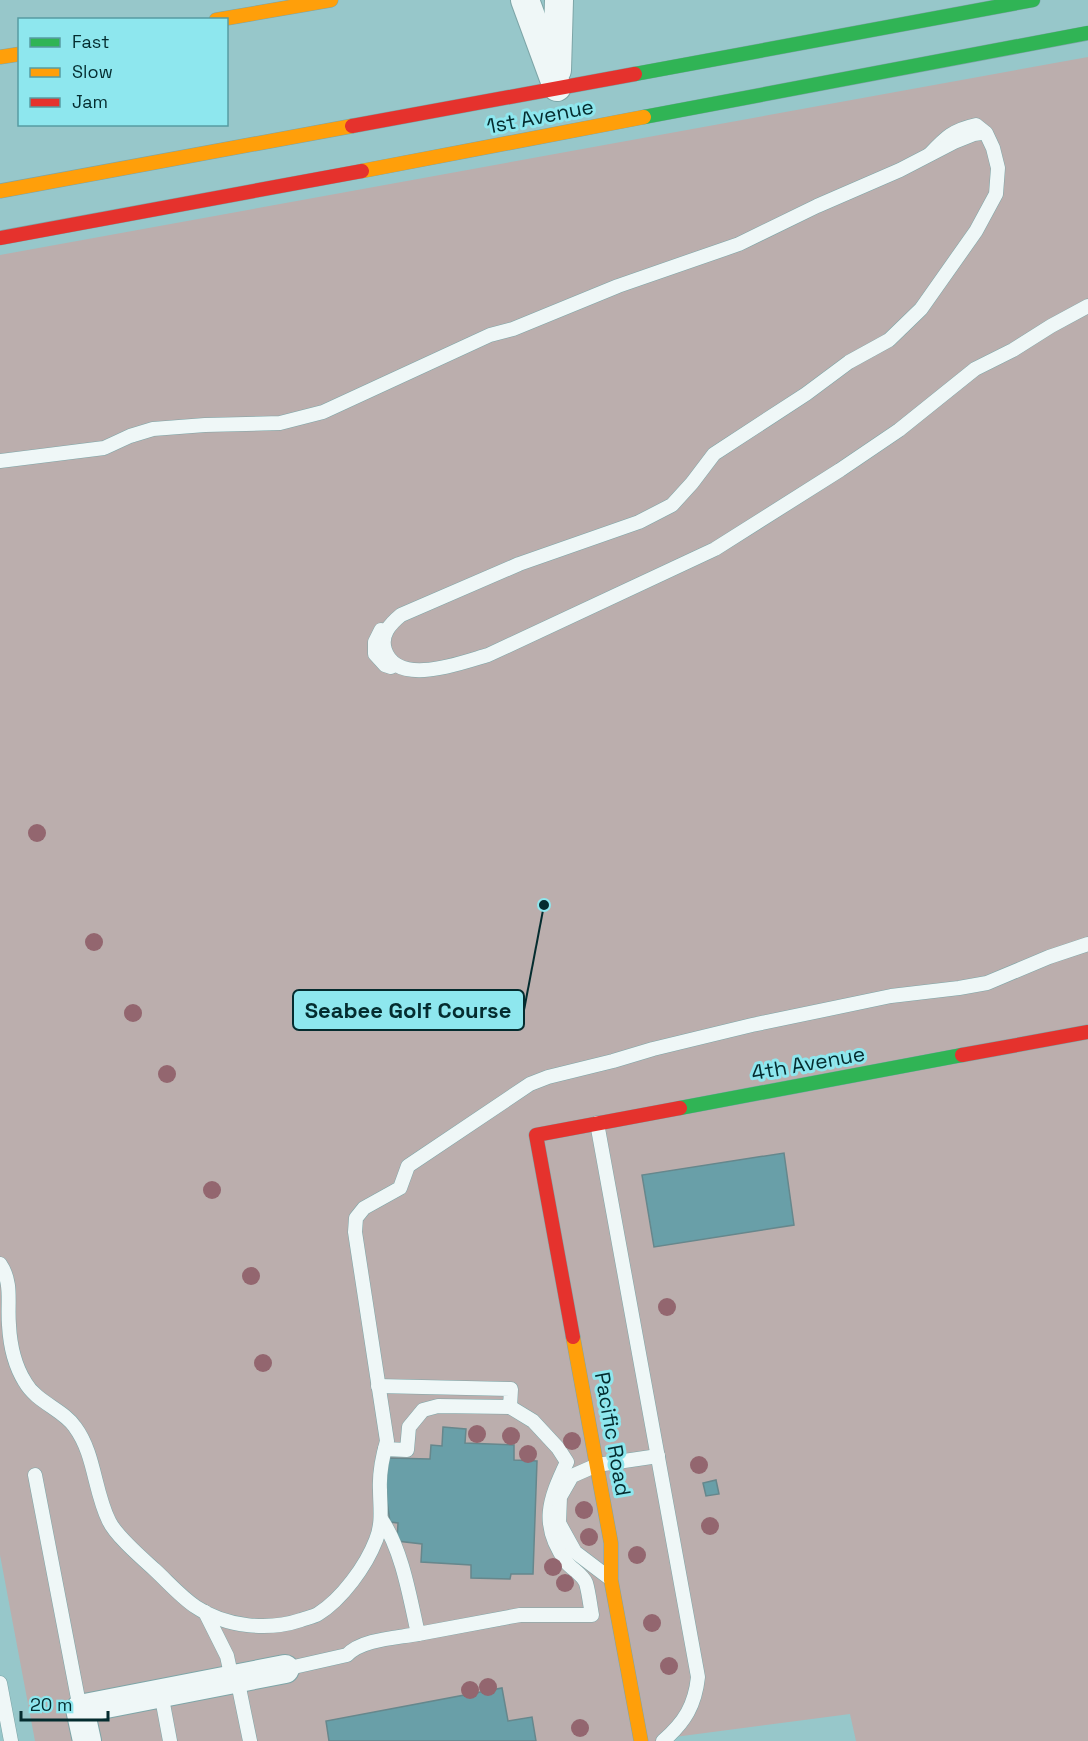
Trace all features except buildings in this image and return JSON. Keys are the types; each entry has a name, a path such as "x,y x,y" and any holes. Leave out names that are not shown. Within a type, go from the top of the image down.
{"street":[{"path":"228,18 331,0"},
{"path":"525,0 557,87"},
{"path":"557,87 560,0"},
{"path":"0,191 1033,0"},
{"name":"1st Avenue","path":"0,237 1088,33"},
{"path":"0,57 18,54"},
{"name":"4th Avenue","path":"536,1135 1088,1032"},
{"name":"Pacific Road","path":"536,1135 611,1543 611,1580 641,1741"},
{"path":"87,1741 81,1709 285,1669"}],"lane":[{"path":"0,461 104,448 153,429 280,423 323,412 490,335 513,329 618,286 739,244 930,154 945,138 959,129 976,125 986,133 998,168 996,194 976,231 921,309 888,340 849,362 806,394 714,454 672,505 639,522 519,564 401,615 390,624 383,639 386,652 391,661 400,667 416,671 453,665 488,655 715,549 899,430 975,369 1013,350 1088,306"},
{"path":"0,1264 6,1273 9,1285 9,1327 13,1354 25,1383 40,1399 74,1424 85,1443 109,1522 132,1549 196,1607 217,1617 254,1627 284,1625 317,1614 335,1600 355,1578 377,1538 381,1519 381,1464 387,1441 355,1232 356,1218 364,1208 400,1188 408,1166 530,1084 548,1077 764,1022 891,996 987,983 1049,957 1088,944"},
{"path":"597,1123 698,1677 690,1711 663,1741"},
{"path":"378,1386 511,1389 510,1407"},
{"path":"285,1669 347,1655 362,1645 520,1616 592,1615 585,1581 567,1562 556,1543 549,1521 551,1499 567,1462 558,1448 533,1420 510,1407 438,1406 423,1410 409,1427 408,1450 385,1449"},
{"path":"611,1580 575,1552 559,1523 560,1497 572,1476 597,1465 658,1456"},
{"path":"35,1475 81,1709"},
{"path":"381,1519 390,1532 405,1576 418,1634"},
{"path":"206,1612 235,1678 250,1741"},
{"path":"0,1683 11,1741"},
{"path":"161,1693 170,1741"}],"shaded area":[{"path":"1088,57 1088,1741 856,1741 850,1714 667,1738 667,1741 35,1741 0,1555 0,255"}],"traffic: fast":[{"path":"635,74 1033,0"},
{"path":"644,117 1088,33"},
{"path":"680,1108 962,1055"}],"traffic: slow":[{"path":"228,18 331,0"},
{"path":"0,57 18,54"},
{"path":"362,171 644,117"},
{"path":"0,191 352,126"},
{"path":"573,1337 611,1543 611,1580 641,1741"}],"traffic: jam":[{"path":"352,126 635,74"},
{"path":"0,238 362,171"},
{"path":"962,1055 1088,1032"},
{"path":"573,1337 536,1135 680,1108"}],"place":[{"name":"Seabee Golf Course","path":"544,905"}]}
